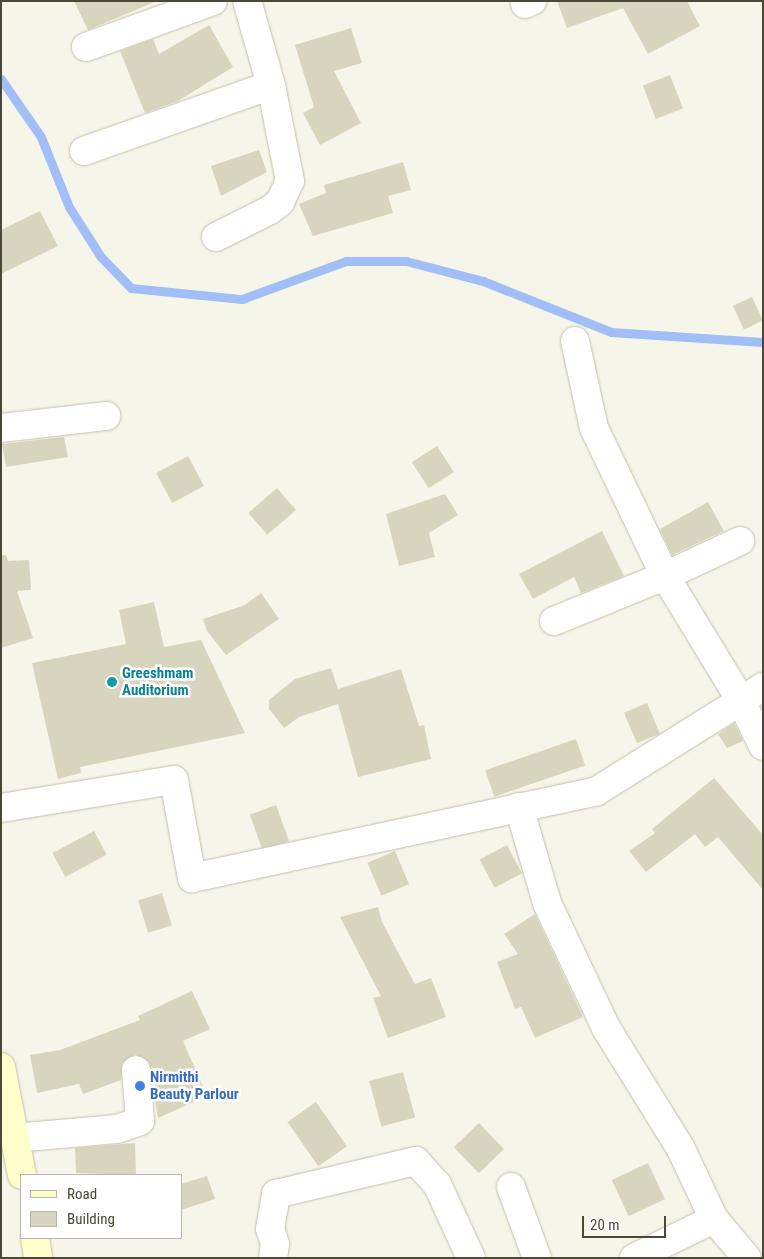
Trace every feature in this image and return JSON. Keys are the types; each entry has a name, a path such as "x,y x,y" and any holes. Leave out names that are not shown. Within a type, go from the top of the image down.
{"street":[{"path":"86,46 213,1"},
{"path":"216,237 270,210 286,192 290,180 271,85 247,1"},
{"path":"84,151 271,85"},
{"path":"575,341 594,428 665,576 751,693 763,746"},
{"path":"1,428 106,416"},
{"path":"554,621 665,576 740,541"},
{"path":"1,808 174,780 192,878 596,791 751,693"},
{"path":"519,807 548,904 606,1028 681,1149 714,1219 747,1258"},
{"path":"1,1067 22,1174"},
{"path":"14,1138 117,1129 140,1121 136,1070"},
{"path":"273,1258 275,1244 270,1229 276,1194 416,1161 438,1184 471,1258"},
{"path":"511,1187 537,1258"},
{"path":"634,1258 714,1219"},
{"path":"35,1239 38,1258"}],"building":[{"path":"74,1 157,1 88,30"},
{"path":"557,1 687,1 700,26 648,54 623,8 567,28"},
{"path":"209,25 233,67 178,101 145,113 120,51 153,39 159,54"},
{"path":"351,28 362,63 334,71 361,123 320,145 303,113 314,107 295,45"},
{"path":"670,75 683,109 656,119 643,85"},
{"path":"259,150 267,172 221,196 211,166"},
{"path":"403,162 411,190 388,196 393,213 313,236 299,204 326,193 324,185"},
{"path":"40,211 58,246 1,274 1,230"},
{"path":"752,297 763,321 744,329 733,306"},
{"path":"64,437 68,457 6,467 2,444"},
{"path":"437,446 454,472 429,488 412,462"},
{"path":"188,456 204,486 172,503 156,473"},
{"path":"277,488 296,510 267,535 248,513"},
{"path":"445,494 458,515 429,533 435,557 399,566 386,514"},
{"path":"708,502 724,531 672,555 660,529"},
{"path":"602,531 624,576 581,593 574,577 533,599 519,574"},
{"path":"1,555 6,555 8,561 29,560 31,590 17,591 33,638 1,648"},
{"path":"261,593 279,619 226,655 207,631 203,619 245,605"},
{"name":"Greeshmam Auditorium","path":"154,602 164,647 201,640 245,733 80,767 81,773 58,779 32,663 126,644 119,610"},
{"path":"331,668 338,689 401,669 419,726 424,725 431,759 358,777 338,704 299,717 284,728 269,709 269,700 295,679"},
{"path":"647,703 660,733 637,743 624,713"},
{"path":"734,723 743,741 727,748 718,734"},
{"path":"576,739 585,765 494,797 485,770"},
{"path":"714,778 763,835 763,890 718,837 705,847 695,834 646,872 629,851 655,833 652,829"},
{"path":"276,805 289,841 263,850 250,815"},
{"path":"94,831 107,855 65,877 53,853"},
{"path":"507,845 522,873 495,888 480,860"},
{"path":"395,851 409,884 381,896 367,863"},
{"path":"162,893 172,926 148,933 138,900"},
{"path":"378,907 382,922 415,984 431,978 446,1017 388,1038 373,998 381,996 340,917"},
{"path":"535,914 583,1017 535,1038 521,1007 515,1009 497,962 518,954 504,934"},
{"path":"192,991 210,1029 183,1041 207,1096 158,1118 149,1062 135,1054 122,1063 121,1080 83,1094 79,1084 37,1093 30,1055 60,1050 140,1020 138,1016"},
{"path":"403,1072 415,1117 381,1126 369,1081"},
{"path":"316,1102 347,1146 318,1166 287,1122"},
{"path":"479,1123 504,1149 479,1173 454,1147"},
{"path":"135,1143 136,1174 76,1173 75,1148"},
{"path":"648,1163 665,1199 629,1216 612,1180"},
{"path":"207,1176 215,1199 182,1210 182,1184"}],"waterway":[{"path":"1,79 41,137 69,207 101,257 131,288 242,299 346,261 406,261 483,281 611,332 763,342"}],"place":[{"name":"Greeshmam Auditorium","path":"112,682"},
{"name":"Nirmithi Beauty Parlour","path":"140,1086"}]}
